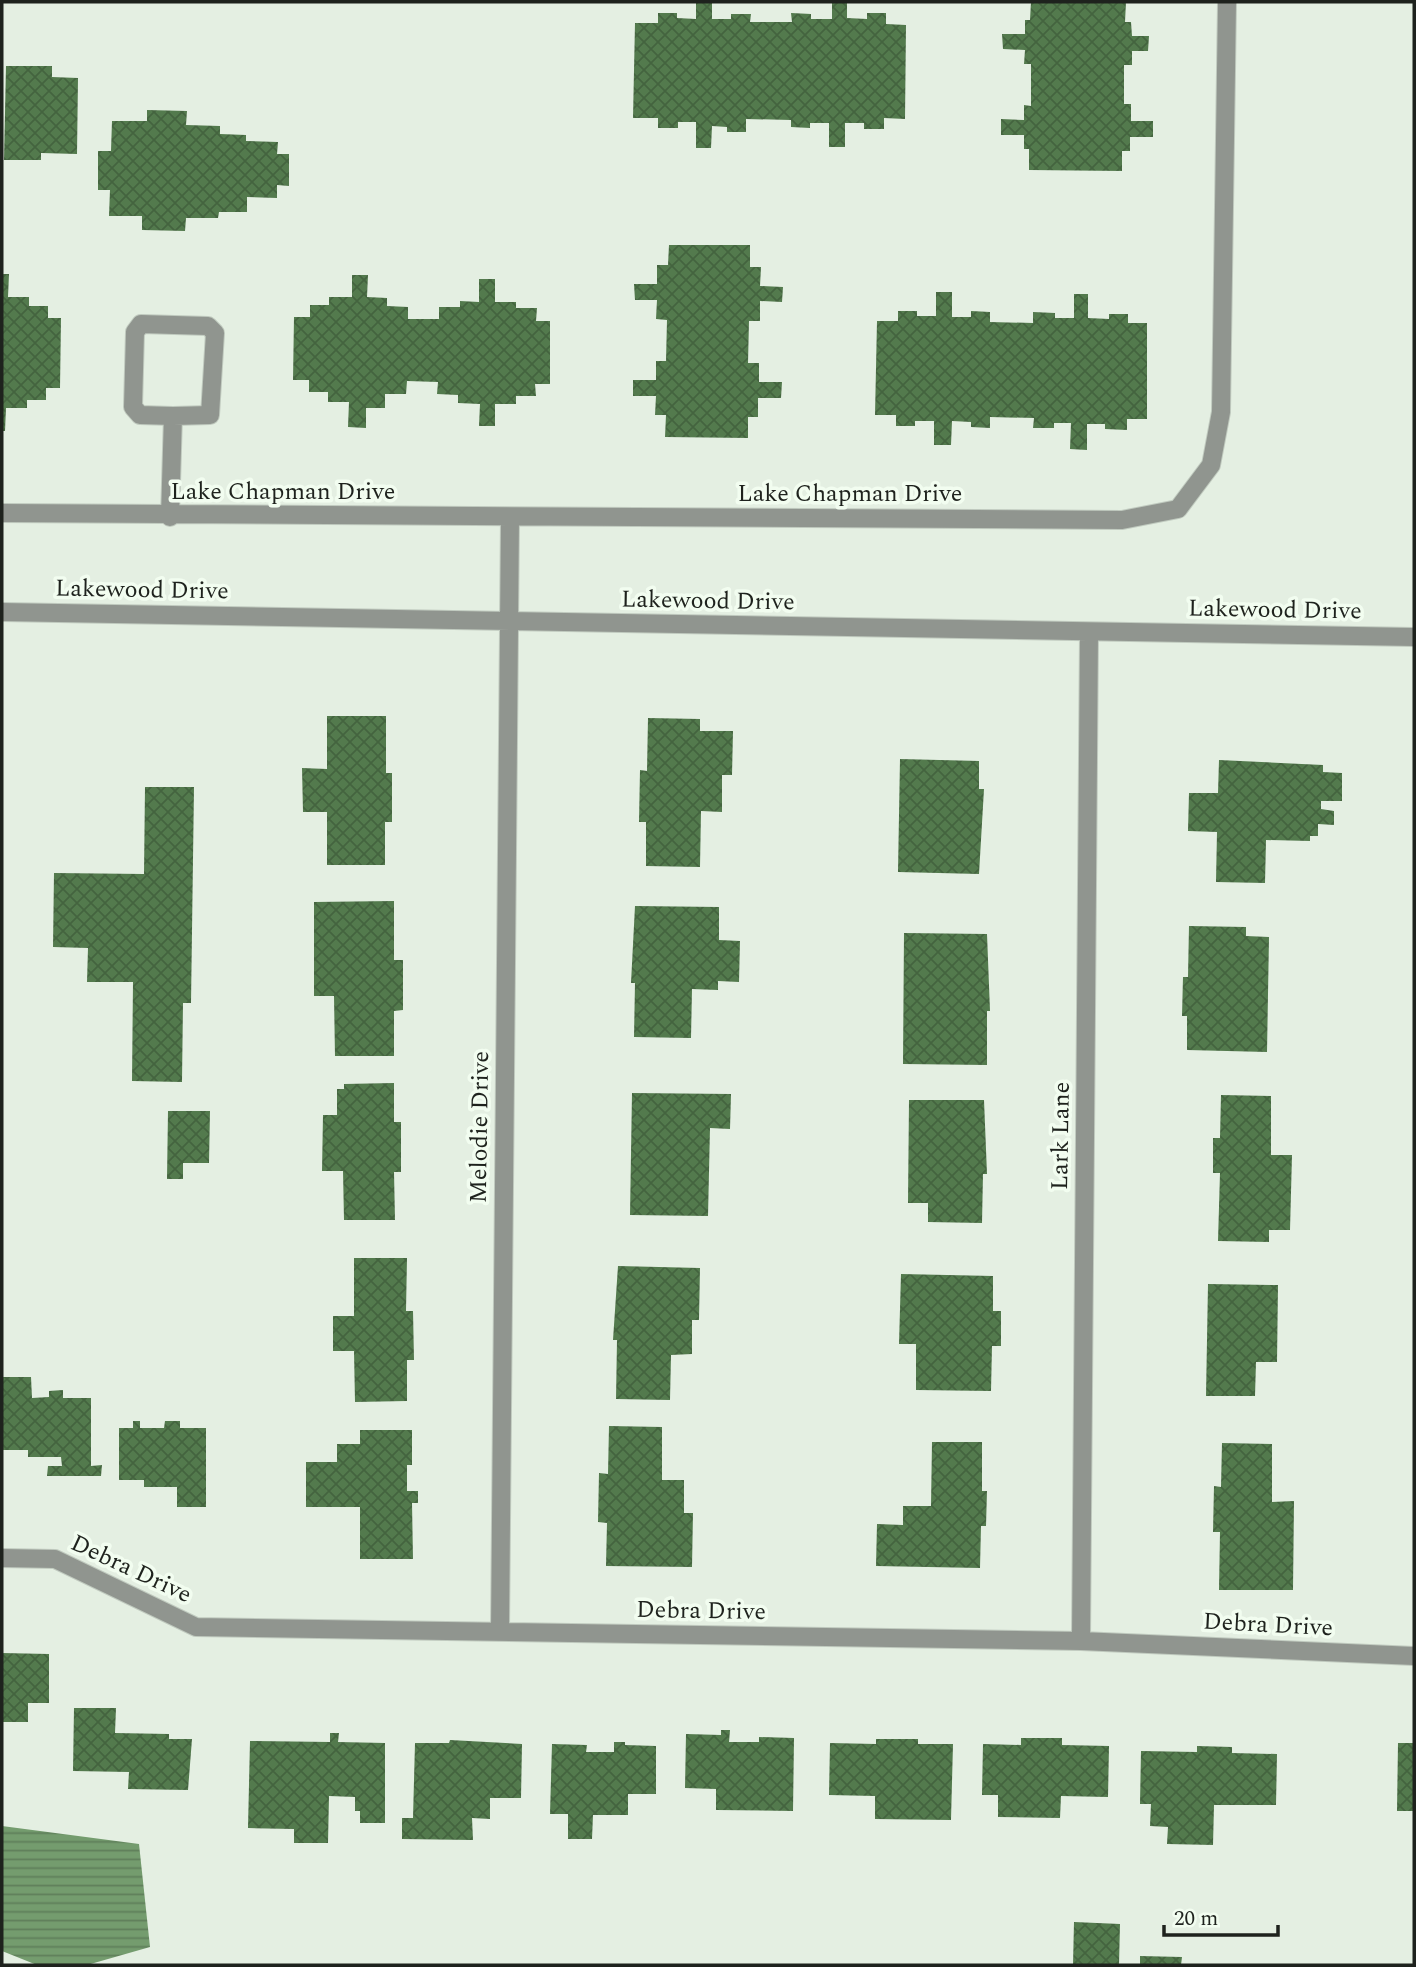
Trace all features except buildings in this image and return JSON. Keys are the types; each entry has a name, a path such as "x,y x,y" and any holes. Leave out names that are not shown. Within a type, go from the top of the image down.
{"street":[{"name":"Lake Chapman Drive","path":"2,513 170,517 1122,520 1178,509 1211,465 1221,412 1227,2"},
{"path":"141,324 208,326 215,333 210,415 173,416 140,415 133,407 135,332 141,324"},
{"path":"170,517 173,416"},
{"name":"Melodie Drive","path":"500,1632 510,517"},
{"name":"Lakewood Drive","path":"2,612 1414,637"},
{"name":"Lark Lane","path":"1081,1641 1089,632"},
{"name":"Debra Drive","path":"2,1558 55,1559 197,1627 1081,1641 1414,1656"}],"shaded area":[{"path":"2,1826 139,1844 150,1947 87,1965 37,1965 2,1951"}]}
